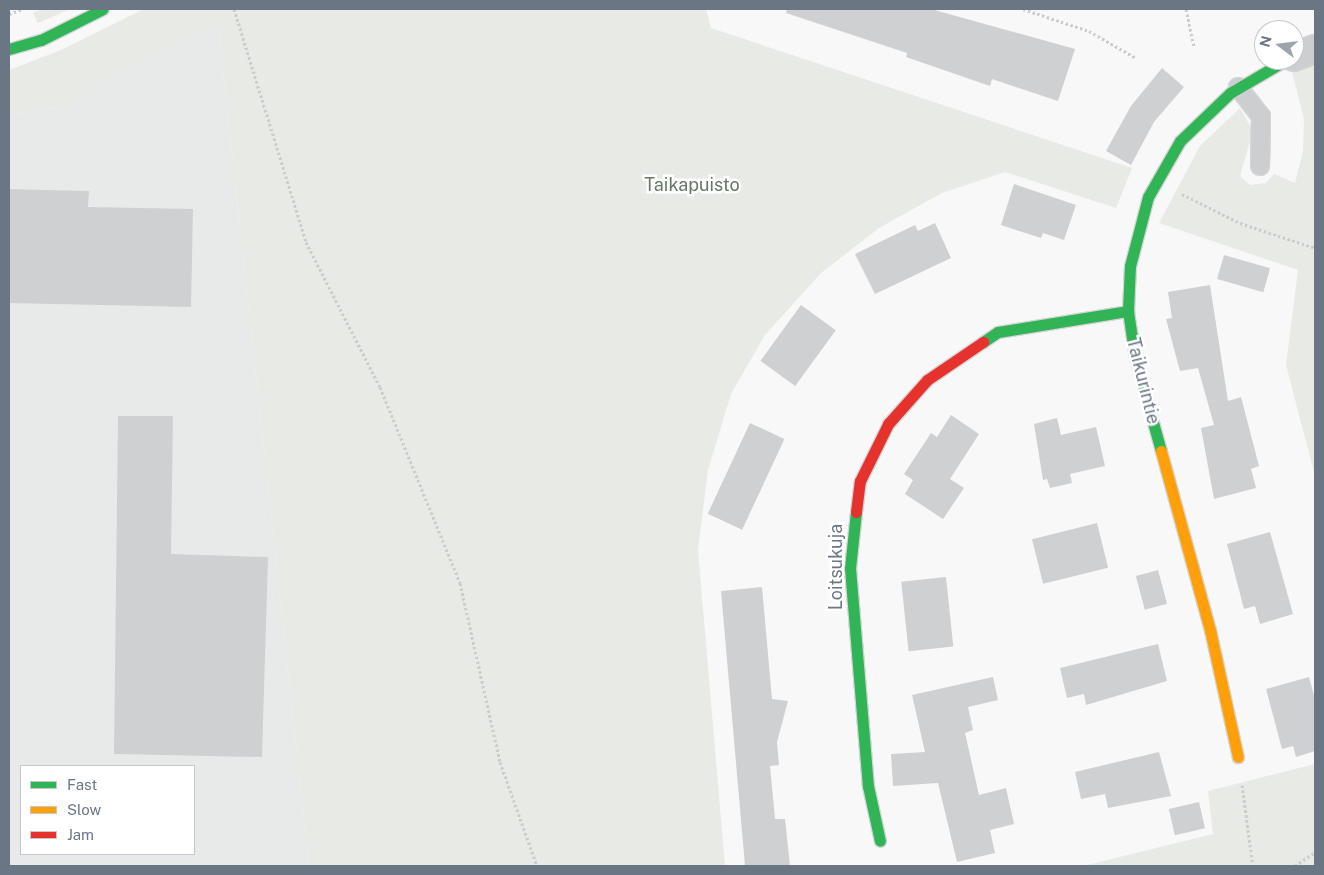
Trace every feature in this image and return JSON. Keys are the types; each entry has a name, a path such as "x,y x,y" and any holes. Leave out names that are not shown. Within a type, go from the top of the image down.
{"street":[{"path":"9,49 41,40 103,9"},
{"name":"Taikurintie","path":"1238,757 1210,630 1135,358 1128,311 1130,266 1148,197 1180,141 1202,114 1238,87 1268,70"},
{"name":"Loitsukuja","path":"880,841 868,786 850,568 860,481 875,448 888,424 926,380 998,332 1128,311"}],"lane":[{"path":"1238,87 1261,116 1260,166"}],"path":[{"path":"9,14 23,9"},
{"path":"234,9 306,242 380,387 460,583 500,762 537,866"},
{"path":"1023,9 1089,31 1136,58"},
{"path":"1186,9 1194,48"},
{"path":"1176,191 1240,223 1315,248"},
{"path":"1238,757 1253,866"},
{"path":"1295,866 1315,852"}],"shaded area":[{"path":"218,23 309,866 9,866 9,114 54,108"}],"green space":[{"path":"43,9 70,9 38,23 33,13"},
{"name":"Taikapuisto","path":"144,9 706,9 711,28 1132,168 1116,208 1005,172 942,193 879,228 821,273 765,335 731,394 708,470 698,550 725,866 309,866 218,23 54,108 9,114 9,70 61,50"},
{"path":"1315,63 1315,476 1286,365 1298,270 1159,223 1200,146 1240,108 1253,131 1240,176 1250,185 1266,183 1274,174 1295,183 1303,151 1304,119 1292,72 1304,70 1304,67"},
{"path":"1315,764 1315,866 1083,866 1213,834 1208,791"}],"building":[{"path":"787,9 931,9 1075,49 1058,101 992,79 990,86 906,57 907,53 786,13"},
{"path":"1162,68 1184,87 1154,122 1131,165 1106,151 1131,106"},
{"path":"1014,184 1076,205 1064,240 1043,233 1041,238 1001,225"},
{"path":"9,189 89,191 88,207 193,209 191,307 9,303"},
{"path":"935,223 951,258 875,294 855,254 915,225 918,231"},
{"path":"1224,255 1270,268 1263,292 1217,279"},
{"path":"1210,285 1228,401 1241,397 1259,466 1251,469 1256,488 1214,499 1201,428 1214,425 1198,368 1180,371 1166,319 1172,318 1168,292"},
{"path":"801,305 836,330 795,386 760,361"},
{"path":"951,415 979,434 950,479 964,488 943,519 905,494 913,480 904,474 931,433 937,437"},
{"path":"118,416 173,416 171,554 268,557 262,757 114,754"},
{"path":"1057,418 1061,435 1096,427 1105,466 1070,474 1072,483 1050,488 1047,479 1043,480 1034,424"},
{"path":"750,423 784,439 742,530 708,514"},
{"path":"1097,523 1108,568 1043,584 1032,539"},
{"path":"1270,532 1293,614 1260,624 1255,606 1244,609 1227,544"},
{"path":"1158,570 1167,604 1145,610 1136,576"},
{"path":"946,577 953,647 909,651 901,582"},
{"path":"762,587 772,699 788,701 777,742 779,765 770,766 775,819 785,819 790,866 745,866 721,591"},
{"path":"1158,644 1167,681 1086,705 1084,694 1067,698 1060,668"},
{"path":"993,677 998,700 968,707 973,730 965,733 979,795 1006,788 1014,824 990,830 995,853 957,862 938,783 893,786 891,754 925,752 912,695"},
{"path":"1309,677 1315,699 1315,751 1296,757 1293,746 1282,749 1266,689"},
{"path":"1159,752 1171,796 1108,808 1105,794 1081,799 1075,772"},
{"path":"1199,802 1205,828 1175,835 1169,809"}],"traffic: fast":[{"path":"9,49 41,40 103,9"},
{"path":"1161,451 1135,358 1128,311 1130,266 1148,197 1180,141 1230,93 1269,70"},
{"path":"983,342 998,332 1128,311"},
{"path":"856,512 850,568 868,786 880,841"}],"traffic: slow":[{"path":"1161,451 1210,630 1238,757"}],"traffic: jam":[{"path":"856,512 860,481 888,424 927,380 983,342"}]}
